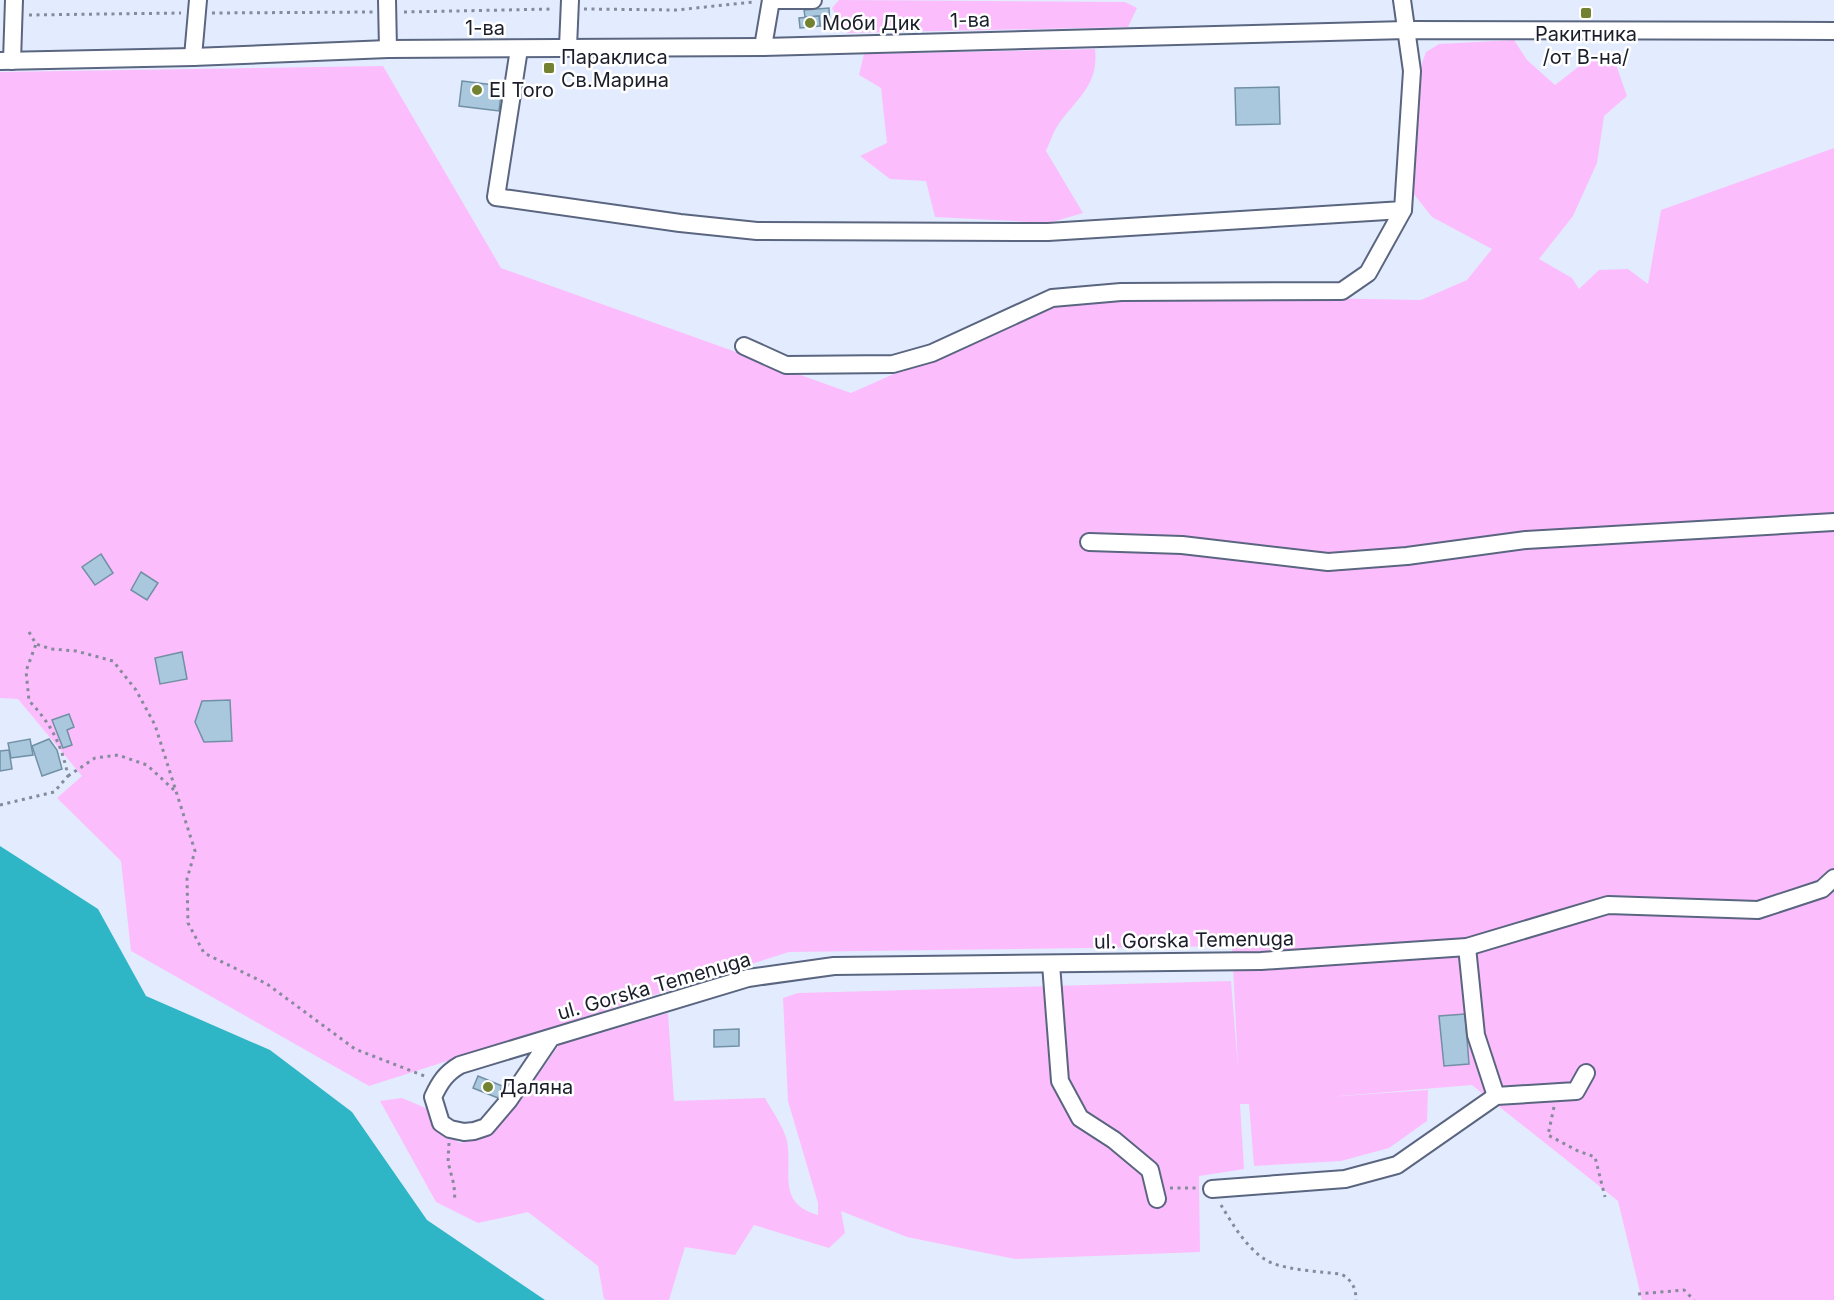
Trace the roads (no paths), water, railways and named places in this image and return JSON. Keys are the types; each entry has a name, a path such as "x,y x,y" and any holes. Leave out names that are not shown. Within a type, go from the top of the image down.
{"street":[{"path":"6,61 14,0"},
{"path":"193,57 198,0"},
{"path":"387,0 388,49"},
{"path":"568,47 570,0"},
{"path":"763,47 771,0 813,0"},
{"path":"744,346 786,365 893,364 932,353 1052,298 1121,292 1342,291 1368,273 1403,210 1412,71 1402,0"},
{"name":"1-ва","path":"6,61 193,57 388,49 763,47 1407,30 1834,31"},
{"path":"519,49 496,197 680,223 757,231 1048,232 1403,210"},
{"path":"1089,542 1182,545 1328,562 1407,556 1526,540 1834,522"},
{"name":"ul. Gorska Temenuga","path":"551,1038 509,1100 486,1126 464,1132 450,1130 441,1123 433,1096 440,1082 460,1065 551,1038 758,977 834,966 1261,962 1467,947 1608,905 1758,910 1822,889 1834,878"},
{"path":"1467,947 1476,1035 1496,1096"},
{"path":"1051,964 1060,1081 1080,1118 1114,1140 1150,1170 1155,1193"},
{"path":"1212,1189 1345,1179 1398,1165 1496,1096 1576,1091 1586,1072"}],"water":[{"path":"0,846 98,909 146,996 270,1050 352,1112 427,1220 545,1300 0,1300"}],"place":[{"name":"Ракитника /от В-на/","path":"1586,13"},
{"name":"Моби Дик","path":"810,23"},
{"name":"Параклиса Св.Марина","path":"549,68"},
{"name":"El Toro","path":"477,90"},
{"name":"Даляна","path":"488,1087"}]}
